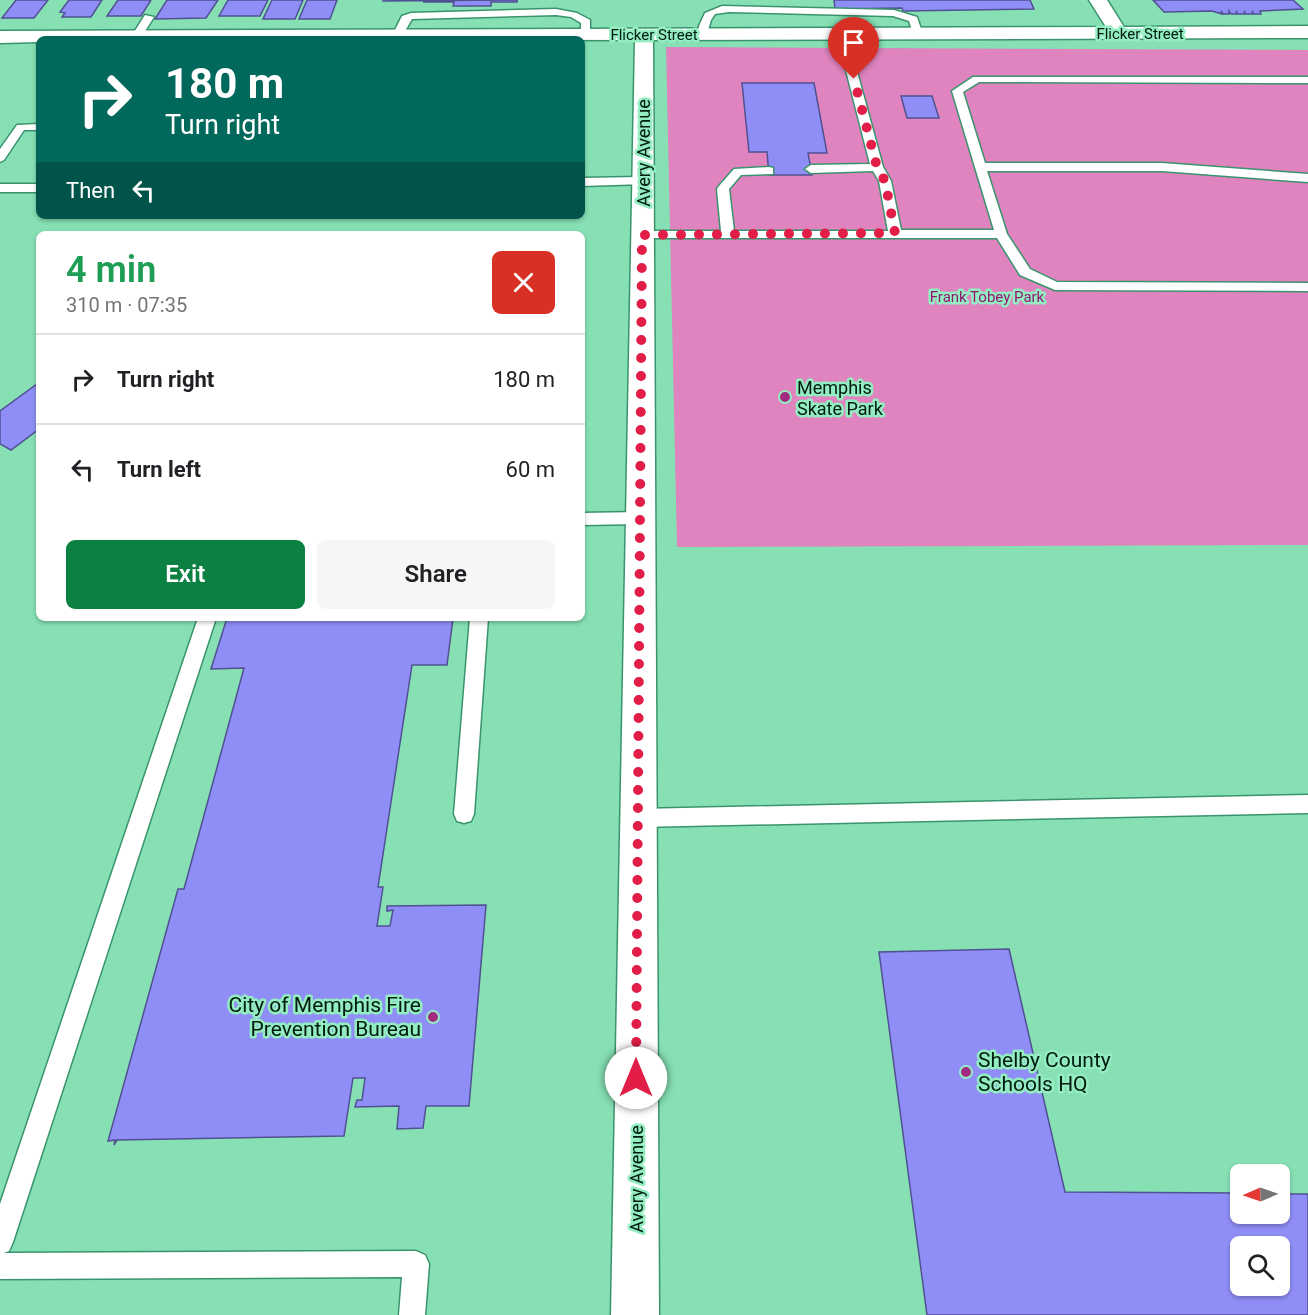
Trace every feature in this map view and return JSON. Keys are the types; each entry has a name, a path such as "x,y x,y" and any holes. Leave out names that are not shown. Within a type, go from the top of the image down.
{"street":[{"path":"1098,0 1119,34"},
{"name":"Flicker Street","path":"585,37 1308,32"},
{"name":"Avery Avenue","path":"635,1315 644,36"},
{"name":"Flicker Street","path":"0,37 36,37"}],"lane":[{"path":"702,35 704,19 709,13 720,9 738,9 901,14 913,19 918,35"},
{"path":"137,36 149,17"},
{"path":"842,35 877,167 885,181 895,233"},
{"path":"1308,80 977,79 957,91 1001,234 1025,273 1055,286 1308,286"},
{"path":"0,158 21,127 36,127"},
{"path":"811,169 877,167"},
{"path":"980,167 1162,167 1308,178"},
{"path":"728,234 723,189 738,172 769,171"},
{"path":"585,182 642,181"},
{"path":"0,188 36,188"},
{"path":"642,235 1001,234"},
{"path":"585,519 640,518"},
{"path":"0,1242 206,621"},
{"path":"464,814 479,621"},
{"path":"639,818 1308,804"},
{"path":"0,1266 416,1264 412,1315"}],"green space":[{"name":"Frank Tobey Park","path":"666,47 1308,50 1308,545 677,547"}],"building":[{"path":"16,0 48,0 34,18 2,18"},
{"path":"69,0 102,0 91,17 62,17 65,13 60,12"},
{"path":"118,0 151,0 141,16 107,16"},
{"path":"167,0 218,0 206,18 155,19"},
{"path":"228,0 268,0 260,16 219,16"},
{"path":"272,0 303,0 295,19 263,19"},
{"path":"307,0 337,0 330,19 299,19"},
{"path":"517,0 517,2 491,2 491,6 453,6 454,2 425,1"},
{"path":"834,0 1030,0 1034,9 903,11 902,8 835,9"},
{"path":"1153,0 1293,0 1303,9 1260,11 1261,14 1254,14 1252,11 1253,14 1246,14 1244,11 1245,14 1238,14 1236,11 1237,14 1231,14 1229,11 1229,14 1223,14 1221,11 1222,14 1212,11 1164,12"},
{"path":"742,83 814,83 827,153 808,153 812,175 769,175 767,152 749,152"},
{"path":"901,96 932,96 939,118 907,118"},
{"path":"36,385 36,431 11,450 0,444 0,411"},
{"path":"226,621 453,621 447,665 412,665 378,887 383,887 377,926 390,926 393,910 387,911 387,906 486,905 469,1106 426,1106 423,1128 397,1129 399,1106 355,1107 357,1100 362,1100 365,1078 353,1078 344,1136 117,1140 114,1145 115,1140 108,1141 178,889 184,889 244,668 211,669"},
{"name":"Shelby County Schools HQ","path":"1009,949 1065,1192 1230,1193 1230,1224 1290,1224 1290,1194 1308,1194 1308,1315 927,1315 879,952"}],"place":[{"name":"Memphis Skate Park","path":"785,397"},
{"name":"City of Memphis Fire Prevention Bureau","path":"433,1017"},
{"name":"Shelby County Schools HQ","path":"966,1072"}],"route":[{"path":"636,1078 642,235 895,233 885,181 877,167 854,79"}]}
